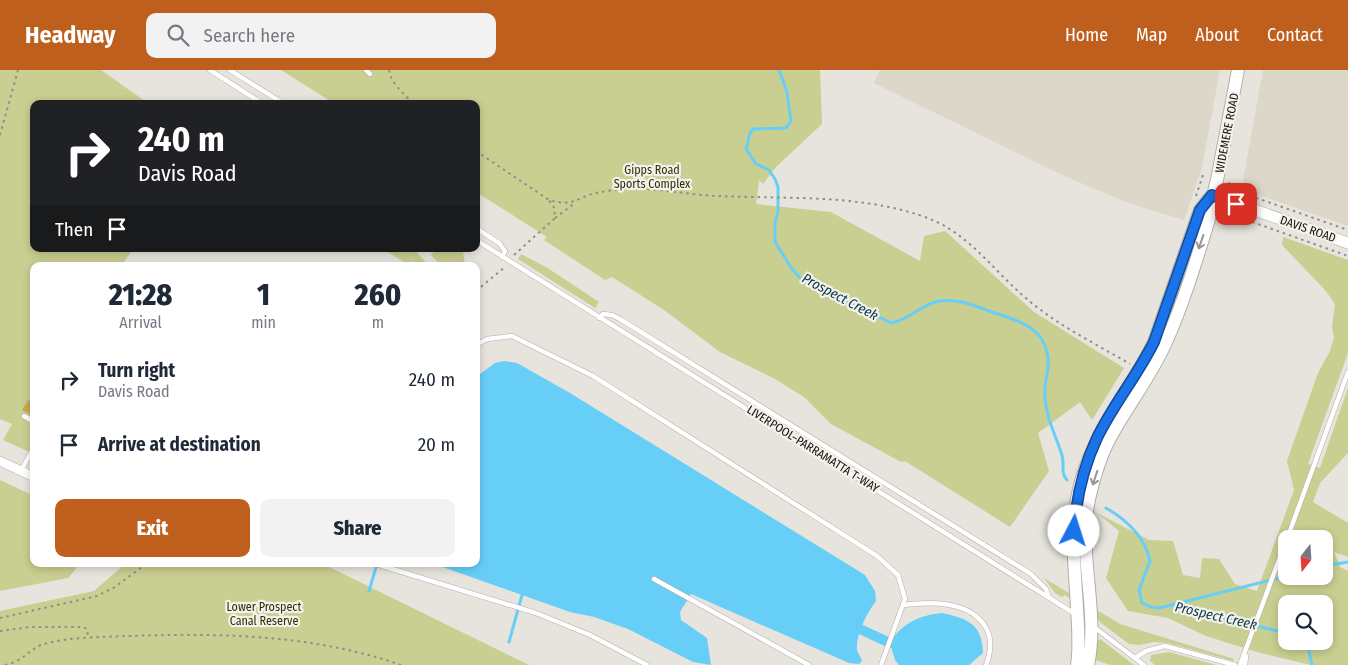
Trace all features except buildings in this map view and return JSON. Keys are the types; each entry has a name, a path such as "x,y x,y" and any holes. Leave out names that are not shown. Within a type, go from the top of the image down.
{"main road":[{"name":"WIDEMERE ROAD","path":"1083,613 1075,573 1084,470 1154,342 1200,210 1212,195 1218,180 1238,70"},
{"name":"WIDEMERE ROAD","path":"1081,514 1087,578 1083,613"},
{"path":"1076,665 1083,613"},
{"path":"1083,613 1088,665"}],"street":[{"name":"DAVIS ROAD","path":"1212,195 1348,243"},
{"path":"0,461 30,475"}],"lane":[{"path":"210,70 257,100"},
{"path":"230,70 278,100"},
{"path":"480,231 503,246 505,252 502,257"},
{"name":"LIVERPOOL–PARRAMATTA T-WAY","path":"480,243 599,318 713,386 1049,598 1083,613 1144,665"},
{"path":"599,318 603,314 609,314 620,319 854,463 1031,574 1046,589 1049,598"},
{"path":"480,343 487,339 512,336 593,376 877,556 898,575 905,599 881,665"},
{"path":"1291,530 1348,372"},
{"path":"24,416 30,420"},
{"path":"21,471 30,454"},
{"path":"1240,665 1246,655 1278,565"},
{"path":"386,567 536,613 590,635 647,665"},
{"path":"654,579 809,665"},
{"path":"903,605 941,603 962,608 976,616 987,628 992,651 986,665"},
{"path":"1135,658 1146,651 1165,646 1236,665"},
{"path":"1245,665 1246,655"}],"path":[{"path":"0,135 18,70"},
{"path":"389,70 390,75 401,92 410,100"},
{"path":"480,154 550,200 560,203 575,202"},
{"path":"1195,199 1203,175"},
{"path":"1237,186 1245,194 1348,230"},
{"path":"513,257 575,202 596,193 638,189 686,194 855,202 919,214 940,223 976,248 1027,300 1053,319 1132,366"},
{"path":"550,200 555,209 554,219"},
{"path":"1219,218 1227,213 1348,256"},
{"path":"480,288 506,266"},
{"path":"0,618 97,596 115,587 142,567"},
{"path":"0,631 31,627 83,627 87,629 88,637"},
{"path":"5,665 22,659 40,646 88,637 186,634 284,638 336,646 401,665"}],"shaded area":[{"path":"880,70 1220,70 1202,168 1184,220 1131,204 1062,175 874,83"},
{"path":"1263,70 1348,70 1348,226 1248,191 1243,180"}],"green space":[{"path":"0,70 101,70 143,100 30,100 30,252 131,252 124,262 30,262 30,452 3,440 12,424 0,419"},
{"name":"Gipps Road Sports Complex","path":"281,70 820,70 822,124 776,167 763,184 759,180 756,204 831,212 920,261 924,236 945,231 1034,312 1124,368 1092,420 1080,402 1038,433 1049,471 1010,527 905,461 901,462 831,424 804,397 775,379 720,352 664,310 612,277 605,280 544,240 547,237 480,195 480,100 329,100"},
{"path":"1283,237 1348,260 1348,353 1308,464 1320,468 1348,388 1348,453 1320,483 1313,502 1348,523 1348,557 1334,552 1340,567 1348,571 1348,665 1311,665 1257,652 1206,636 1168,618 1128,611 1106,578 1119,531 1097,513 1149,540 1173,541 1183,575 1200,578 1202,558 1219,559 1235,584 1257,591 1278,534 1278,585 1333,585 1333,530 1279,530 1294,490 1287,461 1318,373 1330,351 1334,337 1332,327 1335,304 1325,290 1282,245"},
{"path":"388,252 417,252 425,262 411,261 404,262"},
{"path":"434,252 463,252 464,262 437,262 431,255"},
{"path":"521,254 546,267 599,302 595,308 518,259"},
{"path":"0,480 30,494 30,567 77,567 68,578 0,591"},
{"name":"Lower Prospect Canal Reserve","path":"122,567 329,567 529,665 0,665 0,611 94,591"},
{"path":"1044,578 1120,624 1234,659 1233,661 1168,643 1129,644 1100,622 1095,614 1065,595 1062,597 1055,593"},
{"path":"1100,639 1134,665 1111,665 1095,660 1097,641"},
{"path":"1169,652 1216,665 1155,665 1150,661 1151,655"}],"water":[{"path":"504,361 517,363 570,393 865,575 875,591 876,601 858,637 857,650 862,661 859,664 849,663 691,594 680,612 681,620 707,638 711,665 693,662 628,629 594,617 570,612 442,567 480,567 480,374 495,363"},
{"path":"942,613 960,618 972,624 980,635 983,653 969,665 899,665 895,660 890,643 895,636 912,621"}],"waterway":[{"name":"Prospect Creek","path":"779,70 787,92 791,121 786,128 753,129 750,133 746,149 756,164 769,170 775,179 778,187 775,242 792,269 799,277 891,323 904,319 927,305 946,300 961,302 1016,320 1033,330 1040,336 1045,345 1048,367 1045,389 1046,405 1049,420 1062,455 1063,472 1067,480"},
{"name":"Prospect Creek","path":"1106,508 1134,530 1148,552 1150,561 1139,590 1142,603 1151,607 1159,608 1278,578"},
{"path":"1333,564 1348,562"},
{"path":"369,591 376,567"},
{"path":"509,642 522,595"},
{"name":"Prospect Creek","path":"1171,605 1278,631"},
{"path":"862,630 890,643"},
{"name":"Prospect Creek","path":"1309,650 1312,665"}],"route":[{"path":"1074,531 1078,495 1091,452 1102,428 1154,342 1200,210 1212,195 1236,204"}]}
